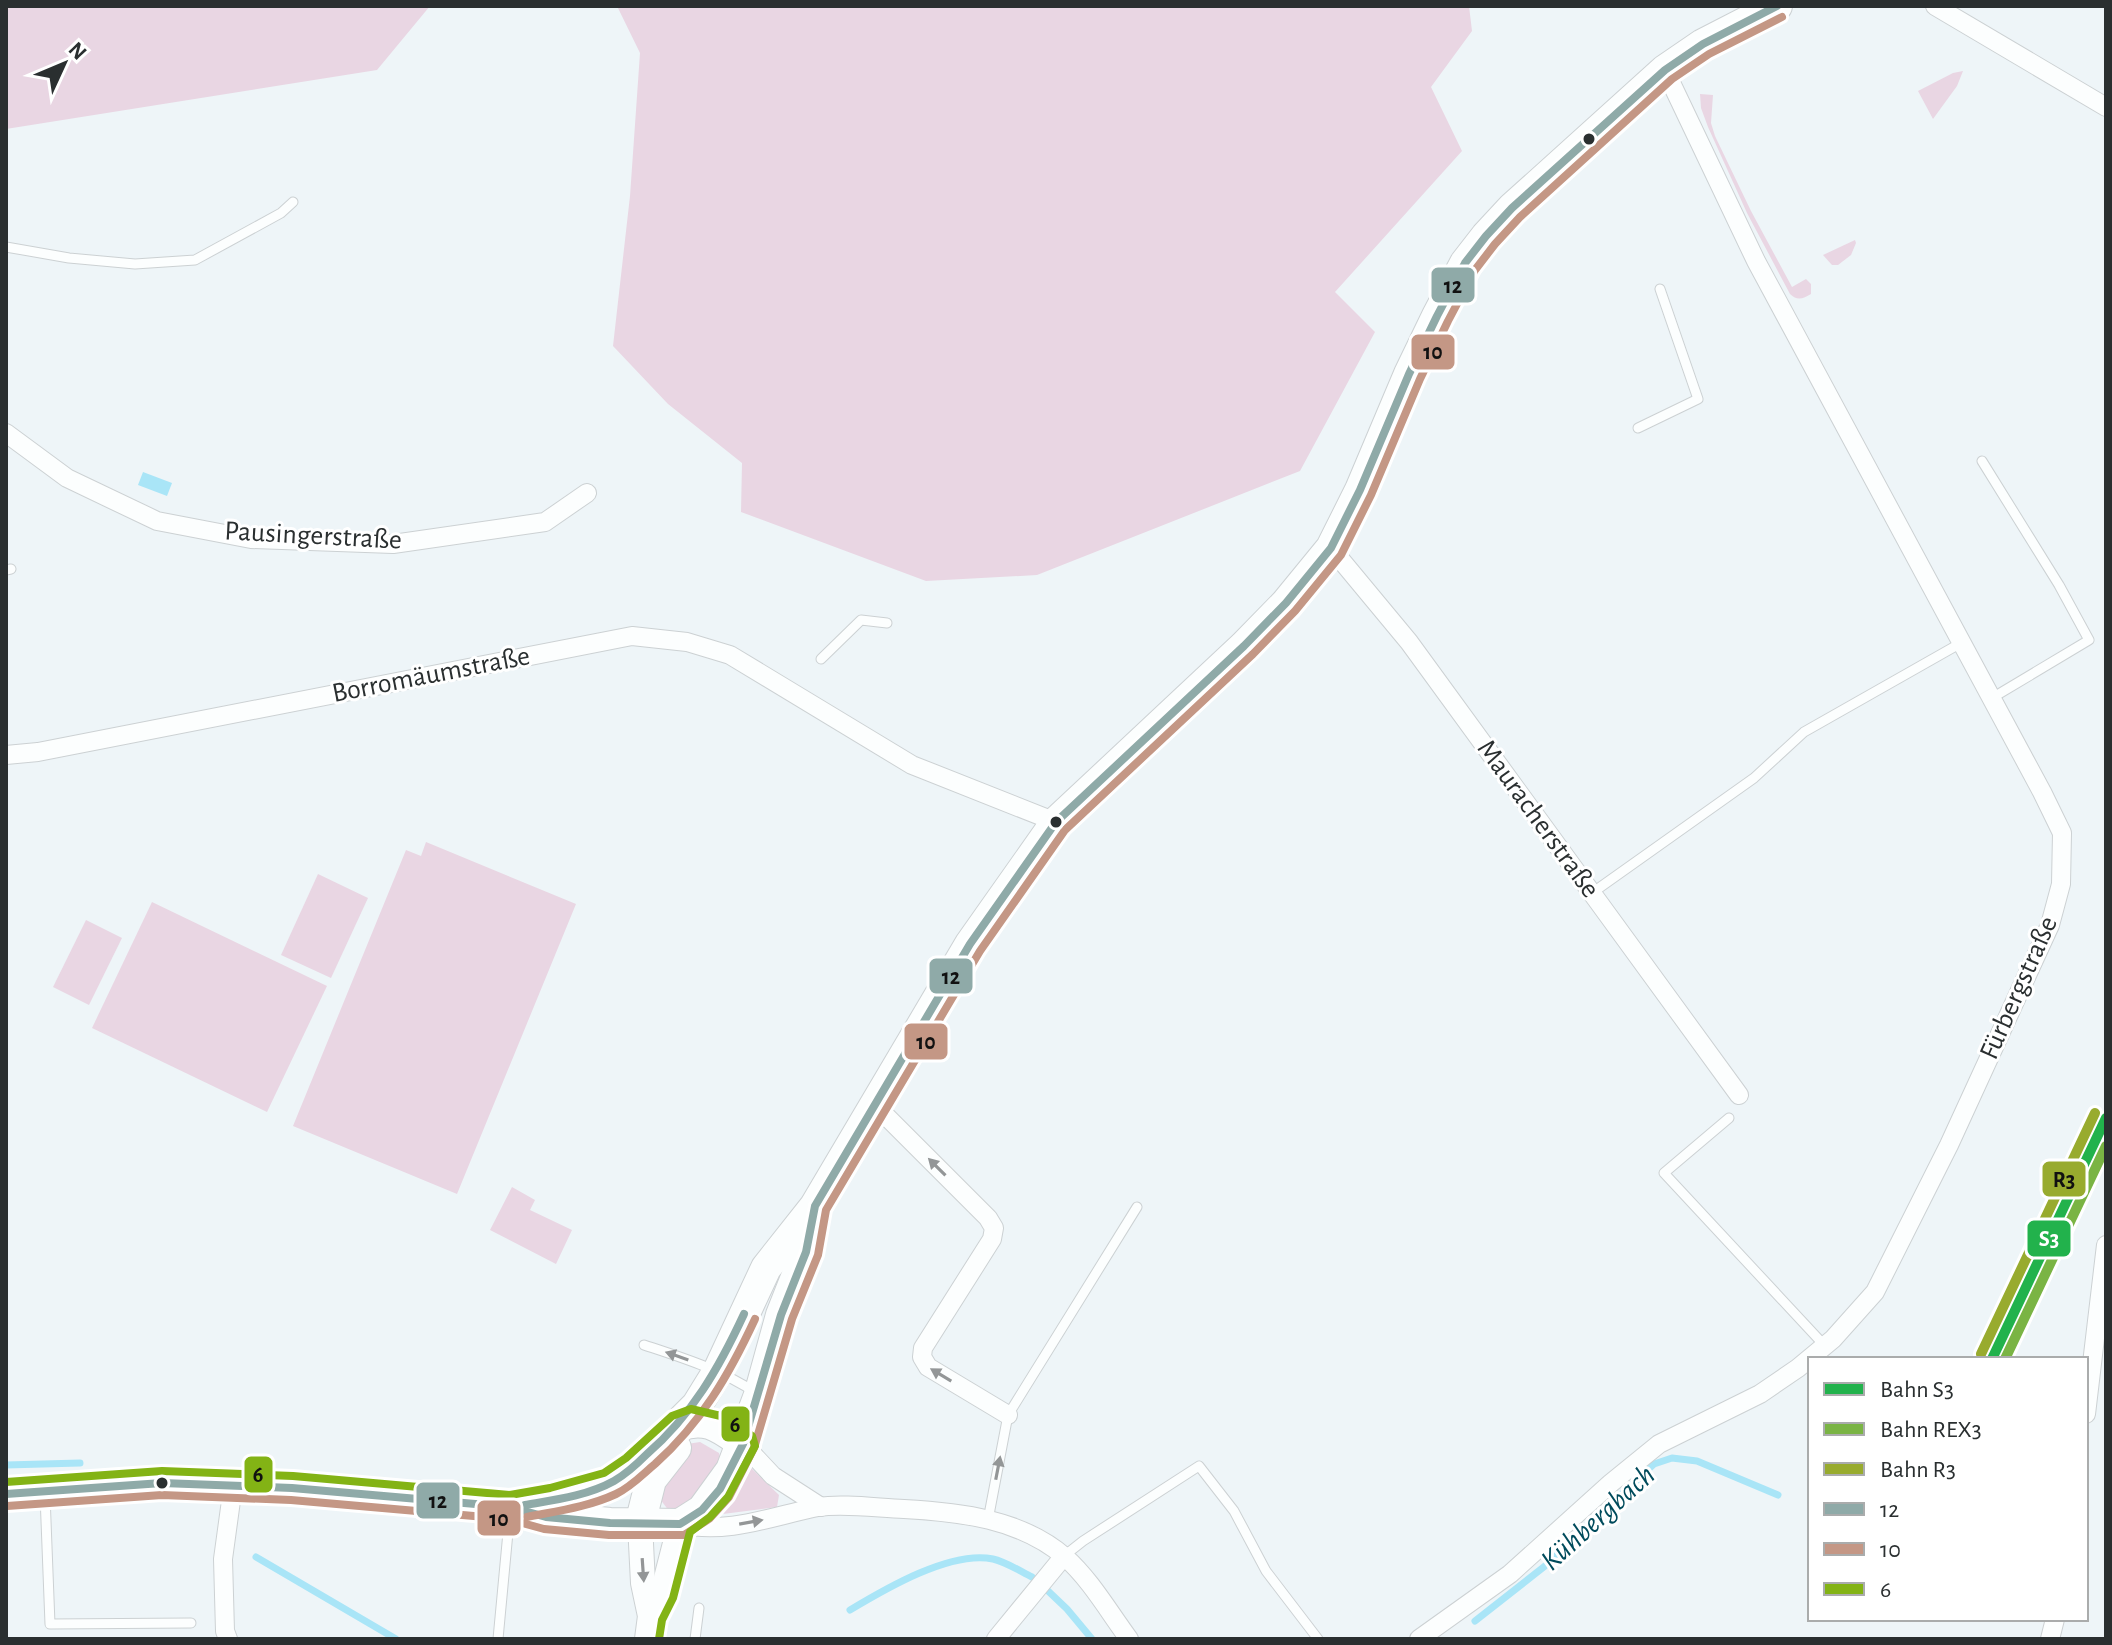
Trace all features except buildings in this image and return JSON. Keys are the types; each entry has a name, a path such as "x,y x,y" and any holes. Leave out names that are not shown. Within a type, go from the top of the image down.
{"main road":[{"path":"6,1494 162,1483 292,1488 510,1507 546,1517 640,1524 680,1524 702,1510 720,1489 743,1444 737,1382 766,1268 815,1206 970,944 1056,822 1244,646 1286,603 1331,548 1360,490 1409,374 1465,263 1512,208 1665,70 1703,44 1777,6"},
{"path":"640,1524 651,1480 692,1424 697,1405 737,1382 781,1315 806,1252 815,1206"},
{"path":"510,1507 553,1500 609,1484 692,1424 719,1428 743,1444"}],"street":[{"path":"1935,6 2106,107"},
{"name":"Fürbergstraße","path":"1665,70 1756,261 2062,833 2063,864 2050,925 1949,1145 1875,1292 1825,1346 1810,1357"},
{"name":"Pausingerstraße","path":"6,433 67,478 157,521 251,539 393,544 545,522 587,493"},
{"name":"Mauracherstraße","path":"1331,548 1409,642 1739,1095"},
{"name":"Borromäumstraße","path":"6,755 38,752 632,636 687,642 730,655 912,765 1056,822"},
{"path":"875,1105 988,1218 994,1228 992,1239 923,1348 922,1357 928,1367 1008,1415"},
{"path":"2088,1401 2103,1307 2106,1245"},
{"name":"Fürbergstraße","path":"1419,1639 1510,1574 1659,1444 1760,1394 1808,1359"},
{"path":"743,1444 773,1476 821,1507"},
{"path":"228,1639 225,1631 223,1559 233,1486"},
{"path":"648,1628 662,1594 680,1524 716,1528 821,1507 949,1511 1028,1531 1064,1556 1129,1639"},
{"path":"640,1524 648,1628"},
{"path":"996,1639 1064,1556"}],"lane":[{"path":"6,247 69,258 135,264 195,260 281,213 293,202"},
{"path":"1638,428 1698,399 1660,289"},
{"path":"1982,461 2059,585 2089,640 1992,698"},
{"path":"821,659 861,620 887,623"},
{"path":"1592,893 1754,778 1804,732 1961,643"},
{"path":"1729,1118 1664,1173 1825,1346"},
{"path":"988,1520 1008,1415 1137,1207"},
{"path":"644,1345 737,1382"},
{"path":"1064,1556 1199,1466 1234,1511 1266,1571 1318,1639"},
{"path":"45,1491 50,1624 191,1623"},
{"path":"498,1639 510,1507"},
{"path":"695,1639 699,1608"}],"shaded area":[{"path":"6,6 430,6 377,70 6,129"},
{"path":"617,6 1469,6 1472,31 1431,87 1462,151 1335,292 1375,332 1300,471 1037,575 926,581 741,512 742,463 668,404 613,346 630,196 640,53"},
{"path":"1963,71 1957,86 1933,119 1918,91"},
{"path":"1700,94 1713,95 1711,123 1715,136 1792,287 1806,279 1811,284 1811,294 1808,296 1798,298 1790,294 1747,213 1708,127"},
{"path":"1855,240 1851,255 1838,265 1832,265 1823,255"},
{"path":"426,842 576,904 457,1194 293,1126 406,850 421,856"},
{"path":"318,874 368,898 331,978 281,955"},
{"path":"152,902 327,986 267,1112 92,1028"},
{"path":"86,920 122,938 89,1005 53,987"},
{"path":"512,1187 535,1200 530,1210 572,1230 556,1264 490,1230"},
{"path":"700,1442 719,1453 722,1464 690,1506 669,1511 657,1495 687,1444"},
{"path":"748,1465 779,1495 777,1507 723,1514 738,1492"}],"water":[{"path":"143,472 172,483 167,496 138,485"}],"waterway":[{"name":"Kühbergbach","path":"1475,1621 1545,1566 1654,1464 1672,1458 1697,1461 1778,1495"},
{"path":"6,1465 80,1463"},
{"path":"256,1557 396,1639"},
{"path":"850,1610 919,1573 958,1560 993,1559 1032,1577"},
{"path":"1046,1589 1092,1639"}],"rail line":[{"name":"R3","path":"1981,1354 2095,1113"},
{"name":"S3","path":"1993,1357 2106,1118"},
{"name":"REX3","path":"2006,1357 2106,1146"}],"transit line":[{"name":"12","path":"6,1494 162,1483 292,1488 510,1507 546,1517 610,1523 680,1524 702,1510 720,1489 743,1444 781,1315 806,1252 815,1206 970,944 1056,822 1244,646 1286,603 1331,548 1437,316 1465,263 1486,236 1512,208 1665,70 1703,44 1777,6"},
{"name":"10","path":"7,1506 162,1495 291,1500 508,1519 544,1529 609,1535 684,1535 709,1519 729,1497 754,1448 792,1319 818,1255 826,1210 980,951 1065,830 1253,654 1295,611 1341,555 1448,321 1475,270 1495,244 1520,217 1672,79 1709,54 1782,17"},
{"name":"12","path":"525,1505 593,1490 614,1481 635,1465 691,1407 725,1353 744,1314"},
{"name":"10","path":"527,1517 605,1498 632,1484 671,1448 700,1415 735,1360 755,1319"},
{"name":"6","path":"6,1482 162,1471 293,1476 510,1495 604,1473 626,1458 672,1416 691,1409 725,1417 752,1436 755,1446 728,1497 710,1517 690,1532 673,1598 662,1620 659,1639"}]}
